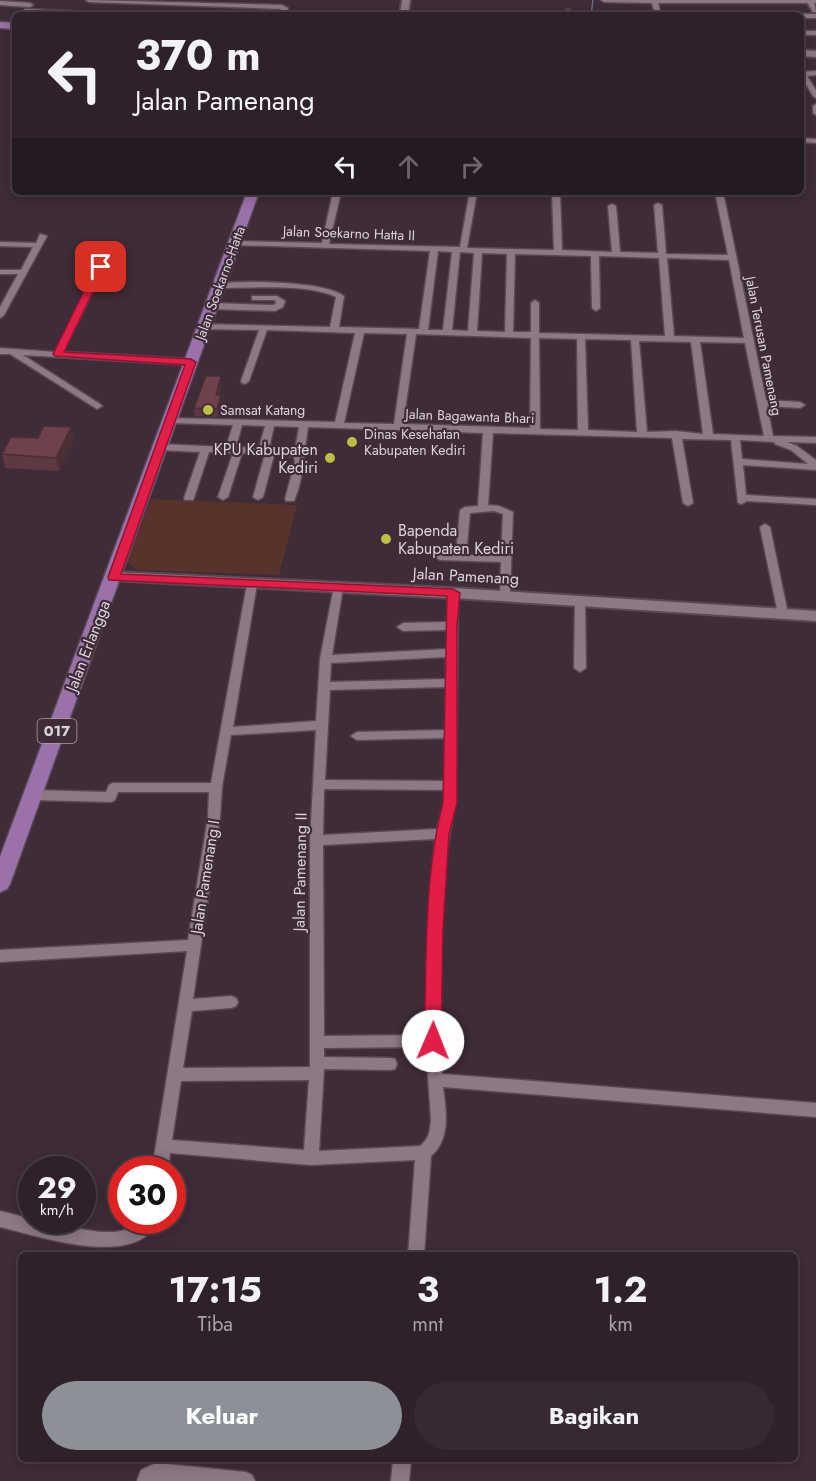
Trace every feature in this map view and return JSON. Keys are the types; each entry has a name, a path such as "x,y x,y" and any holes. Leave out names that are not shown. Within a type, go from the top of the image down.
{"main road":[{"path":"810,0 816,10"},
{"name":"Jalan Soekarno-Hatta","path":"114,577 251,195"},
{"name":"Jalan Pamenang","path":"114,577 453,593 816,616"},
{"name":"Jalan Erlangga","path":"0,884 114,577"}],"street":[{"path":"90,0 237,3 284,7 283,12"},
{"path":"604,0 816,0"},
{"path":"654,1 655,11"},
{"path":"0,3 68,11"},
{"path":"221,12 237,3"},
{"path":"625,8 642,9"},
{"path":"804,77 816,96"},
{"path":"816,106 816,113"},
{"path":"325,246 336,195"},
{"path":"447,333 459,250 473,195"},
{"path":"556,195 558,253"},
{"name":"Jalan Terusan Pamenang","path":"720,195 769,438"},
{"path":"658,205 670,339"},
{"path":"612,206 616,254"},
{"path":"0,315 43,236"},
{"name":"Jalan Soekarno Hatta II","path":"234,243 733,258"},
{"path":"0,244 38,245"},
{"path":"423,332 434,249"},
{"path":"472,334 478,250"},
{"path":"58,354 97,275 106,251"},
{"path":"509,335 511,251"},
{"path":"595,254 596,309"},
{"path":"0,272 24,272"},
{"path":"220,286 313,288 333,291 340,296 334,330"},
{"path":"212,306 275,308 282,301 277,298 255,298"},
{"path":"535,303 535,431"},
{"path":"204,326 750,341"},
{"path":"245,381 264,327"},
{"path":"339,425 360,330"},
{"path":"398,427 411,332"},
{"path":"581,337 583,432"},
{"path":"635,339 642,433"},
{"path":"695,340 708,435"},
{"path":"0,351 191,362"},
{"path":"13,352 97,405"},
{"path":"762,403 800,405"},
{"name":"Jalan Bagawanta Bhari","path":"170,420 816,440"},
{"path":"223,497 238,422"},
{"path":"258,496 270,423"},
{"path":"290,499 300,462 299,453 304,424"},
{"path":"483,508 488,430"},
{"path":"676,434 687,503"},
{"path":"735,437 742,500 816,502"},
{"path":"769,438 794,448 816,466"},
{"path":"160,447 299,453"},
{"path":"189,498 205,450"},
{"path":"739,462 816,466"},
{"path":"461,557 463,512 467,508 504,509 508,512 505,596"},
{"path":"765,526 783,614"},
{"path":"440,557 507,559"},
{"name":"Jalan Pamenang I","path":"162,1156 195,945 216,787 228,730 252,584"},
{"name":"Jalan Pamenang II","path":"311,1158 317,1068 316,840 326,659 338,588"},
{"path":"164,1146 311,1158 423,1153 432,1148 437,1136 439,1118 433,1041 435,929 442,834 449,809 453,593"},
{"path":"580,601 580,668"},
{"path":"403,627 451,626"},
{"path":"326,659 451,653"},
{"path":"325,686 451,683"},
{"path":"228,730 322,725"},
{"path":"357,736 449,734"},
{"path":"319,784 450,786"},
{"path":"33,795 111,797 113,788 216,787"},
{"path":"316,840 442,834"},
{"path":"0,956 195,945"},
{"path":"186,1005 231,1002"},
{"path":"316,1042 433,1041"},
{"path":"176,1075 390,1064"},
{"path":"435,1080 816,1110"},
{"path":"416,1252 423,1153"},
{"path":"0,1218 81,1237 132,1237 138,1234"},
{"path":"400,1481 402,1462"},
{"path":"146,1481 147,1476 156,1472 246,1481"}],"shaded area":[{"path":"151,499 297,505 279,575 136,570 127,561"}],"building":[{"path":"206,376 221,376 216,395 221,395 217,409 194,408"},
{"path":"44,426 71,427 56,458 2,454 11,437 38,438"}],"waterway":[{"path":"591,12 593,0"}],"place":[{"name":"Samsat Katang","path":"208,410"},
{"name":"Dinas Kesehatan Kabupaten Kediri","path":"352,442"},
{"name":"KPU Kabupaten Kediri","path":"330,458"},
{"name":"Bapenda Kabupaten Kediri","path":"386,539"}],"route":[{"path":"101,267 86,293 58,354 191,362 114,577 453,593 450,660 450,803 442,834 435,929 433,1041"}]}
